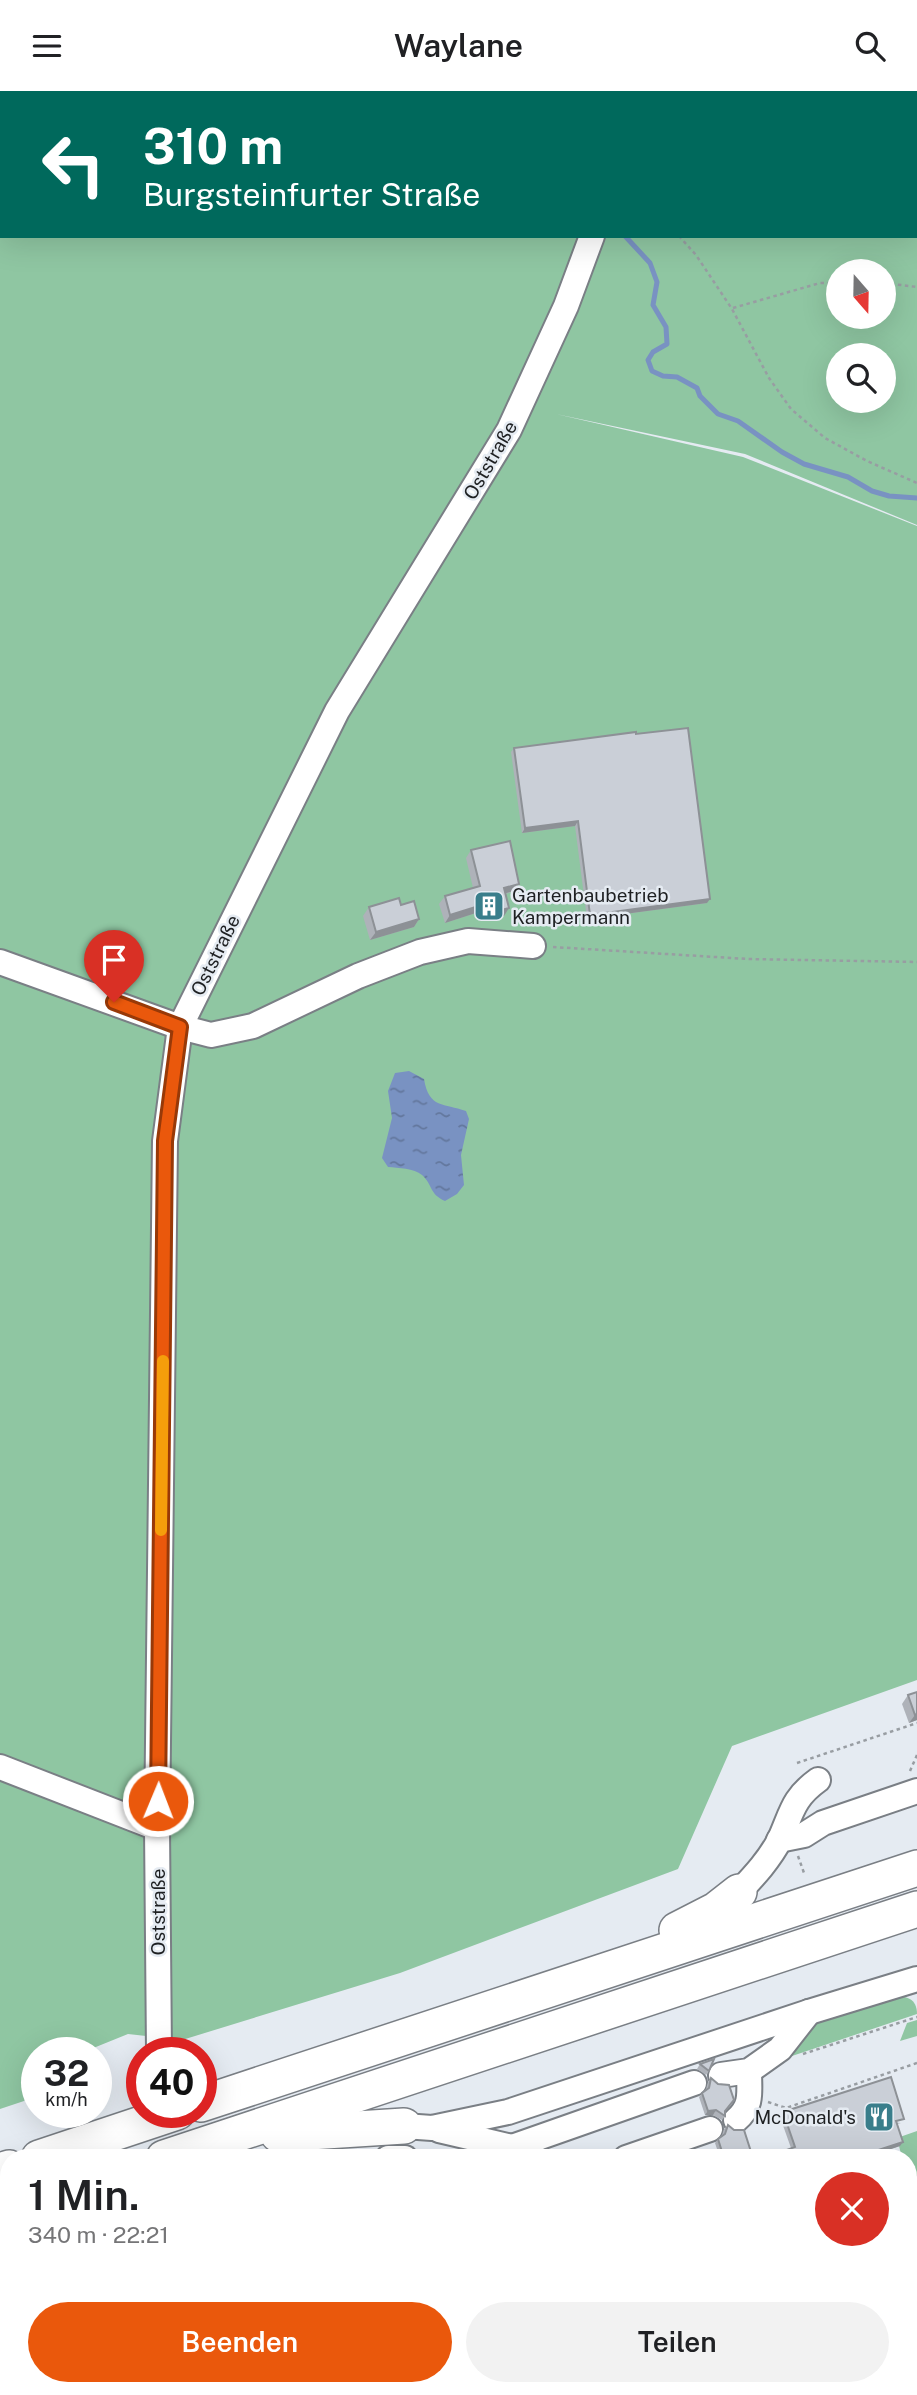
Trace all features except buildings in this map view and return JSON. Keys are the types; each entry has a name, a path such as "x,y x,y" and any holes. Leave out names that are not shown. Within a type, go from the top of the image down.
{"highway":[{"path":"217,2099 917,1868"},
{"path":"598,1973 716,1910 739,1892"},
{"path":"192,2149 917,1909"},
{"path":"66,2149 129,2128"},
{"path":"229,2137 413,2137"}],"street":[{"name":"Oststraße","path":"159,2037 157,1828 165,1141 180,1027 337,711 509,430 566,306 591,238"},
{"path":"0,962 180,1027 211,1035 253,1025 358,976 420,952 468,941 533,946"},
{"path":"0,1767 157,1828"},
{"path":"739,1892 757,1873 779,1840 791,1808 802,1791 818,1780"},
{"path":"779,1840 804,1835 823,1823 917,1791"},
{"path":"399,2149 413,2137 508,2112 917,1979"},
{"path":"721,2075 749,2071 780,2049 809,2012"},
{"path":"736,2120 747,2111 749,2071"},
{"path":"512,2147 694,2083"},
{"path":"652,2149 710,2129"},
{"path":"413,2137 516,2149"}],"path":[{"path":"681,238 696,255 732,309 769,378 791,409 825,438 867,461 917,483"},
{"path":"732,309 826,283"},
{"path":"896,284 917,287"},
{"path":"533,946 748,960 917,962"},
{"path":"797,1763 917,1723"},
{"path":"769,2056 787,2060 917,2017"},
{"path":"749,2096 786,2108 917,2063"}],"green space":[{"path":"0,238 917,238 917,525 745,454 556,414 743,457 917,526 917,1680 732,1746 678,1869 400,1973 192,2037 128,2034 112,2040 112,2037 21,2037 21,2102 0,2109"},
{"path":"893,1996 913,2001 917,2014 792,2056 790,2051 808,2029 821,2020"},
{"path":"917,2020 917,2036 900,2041 907,2023"},
{"path":"917,2131 917,2149 900,2149 897,2138"}],"water":[{"path":"409,1071 424,1079 426,1089 434,1100 466,1111 469,1119 461,1155 464,1185 457,1194 445,1201 436,1195 419,1173 388,1167 382,1158 392,1118 388,1091 395,1073"}],"waterway":[{"path":"627,238 650,263 657,282 653,305 666,327 667,344 653,352 648,360 652,371 663,376 677,377 697,388 700,396 718,414 738,421 804,464 848,477 872,491 889,496 917,498"}],"slow traffic":[{"path":"161,1530 163,1361"}],"place":[{"name":"Gartenbaubetrieb Kampermann","path":"489,906"},
{"name":"McDonald's","path":"879,2117"}],"route":[{"path":"114,1002 180,1027 165,1141 158,1801"}]}
